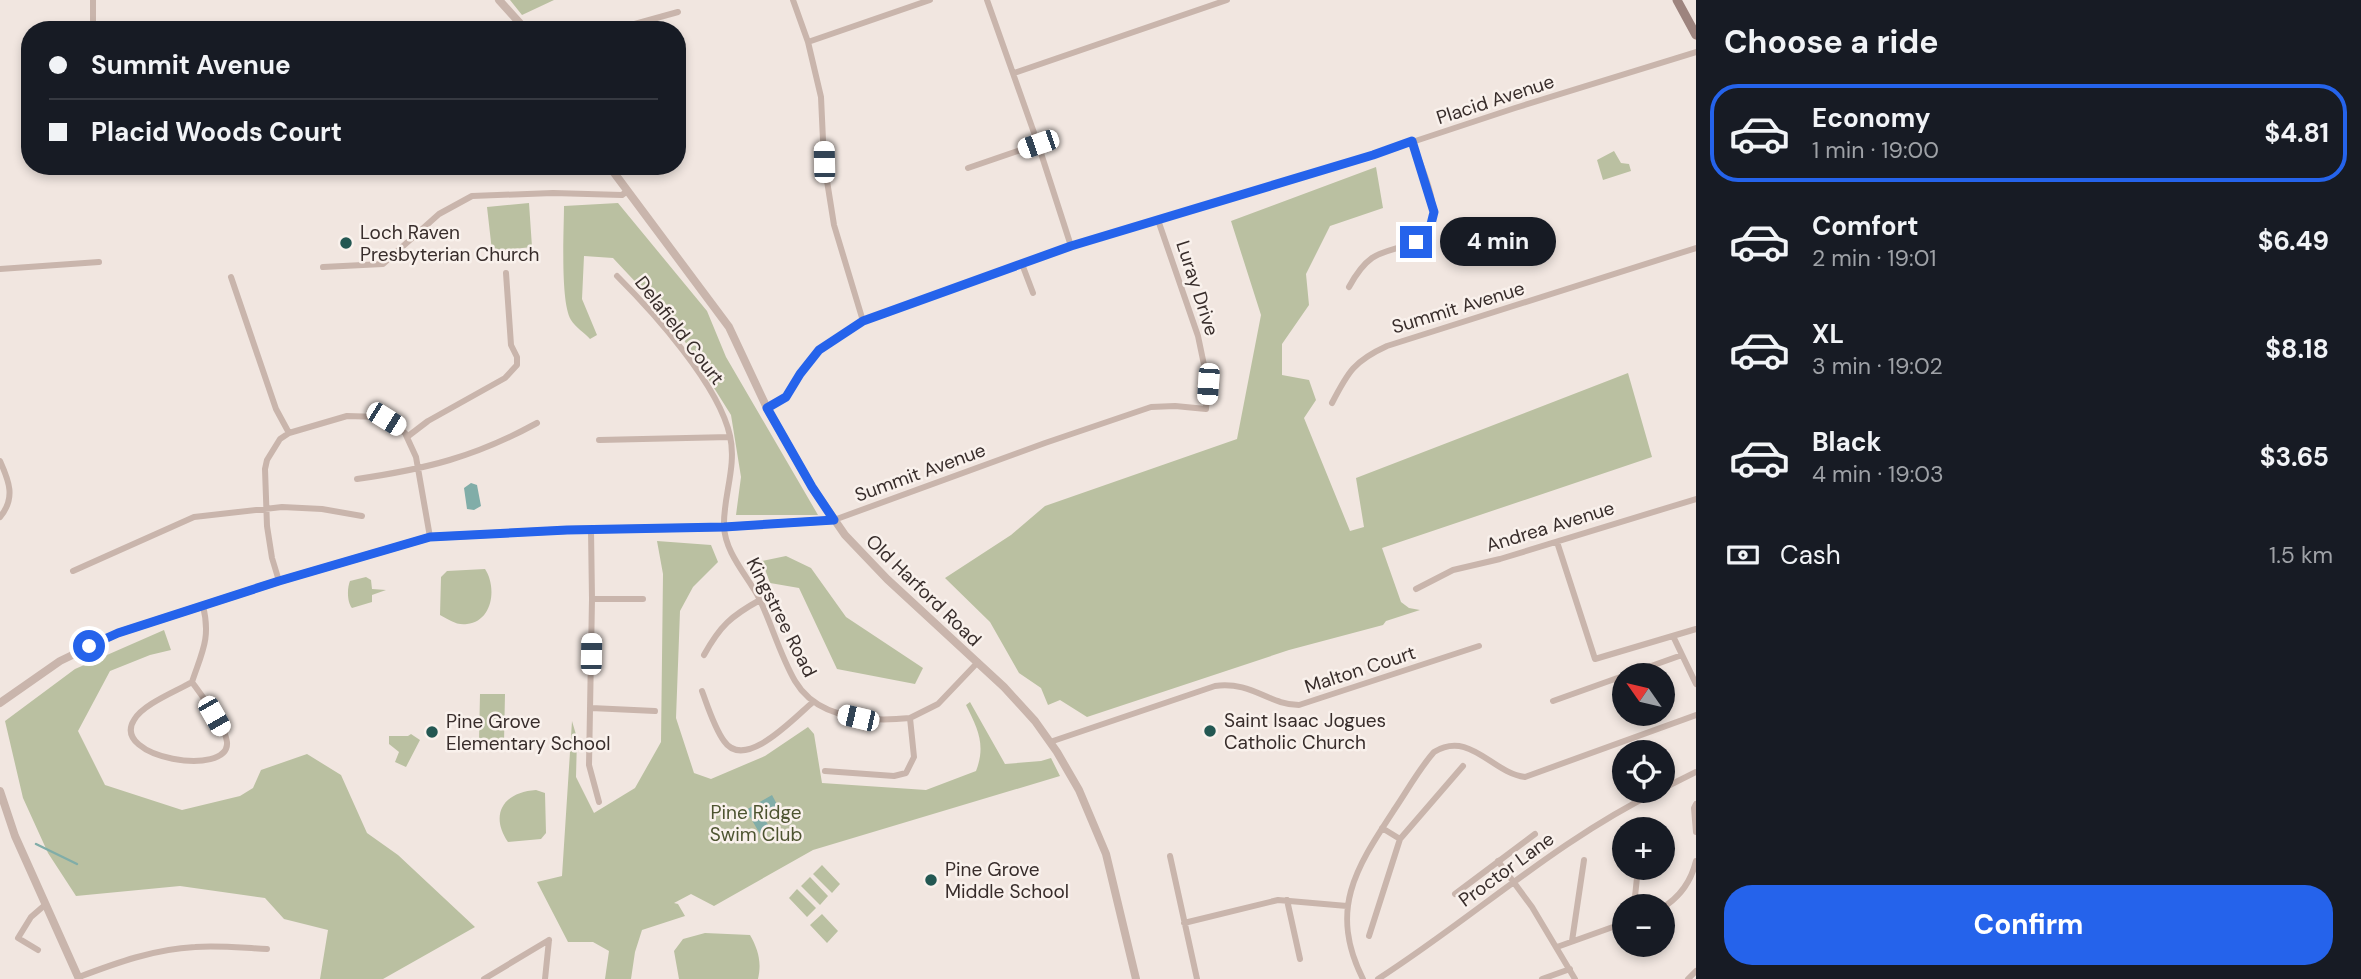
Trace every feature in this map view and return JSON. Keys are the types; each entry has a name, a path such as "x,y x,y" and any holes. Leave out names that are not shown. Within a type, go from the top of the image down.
{"main road":[{"path":"1677,0 1696,35"}],"street":[{"path":"93,0 93,21"},
{"path":"499,0 518,21"},
{"path":"793,0 808,42 821,97 824,162 834,225 863,321"},
{"path":"808,42 930,0"},
{"path":"987,0 1071,246"},
{"path":"1014,73 1227,0"},
{"path":"646,21 678,12"},
{"name":"Placid Avenue","path":"767,408 786,397 819,350 863,321 1071,246 1373,155 1696,52"},
{"path":"1349,287 1371,258 1416,242 1431,224 1434,212 1430,194 1412,141"},
{"path":"968,168 1038,144"},
{"name":"Old Harford Road","path":"615,175 729,327 767,408 834,520 874,566 1017,700 1050,742 1079,790 1106,854 1136,979"},
{"path":"323,267 383,264 439,214 472,196 553,193 622,195 626,192"},
{"name":"Luray Drive","path":"1158,220 1198,336 1208,384 1206,409"},
{"name":"Summit Avenue","path":"1332,403 1349,371 1370,354 1387,345 1696,248"},
{"path":"0,269 99,262"},
{"path":"1022,264 1033,293"},
{"path":"407,437 428,421 505,378 517,365 517,357 511,345 506,273"},
{"name":"Delafield Court","path":"617,276 687,358 715,400 730,437 730,489 724,527"},
{"path":"231,277 276,409 289,433"},
{"name":"Summit Avenue","path":"0,703 60,661 118,633 279,581 430,537 724,527 834,520 1151,407 1206,409"},
{"path":"279,581 269,542 265,469 267,460 280,439 289,433 347,416 386,419 400,428 407,437 419,470 430,537"},
{"path":"357,479 419,470 474,454 537,423"},
{"path":"599,440 730,437"},
{"path":"0,461 8,479 10,500 0,517"},
{"name":"Andrea Avenue","path":"1416,589 1453,570 1500,559 1696,499"},
{"path":"73,571 194,517 307,507 362,516"},
{"name":"Kingstree Road","path":"724,527 732,554 760,600 794,681 813,702 858,718 910,718"},
{"path":"591,530 589,765 599,802"},
{"path":"1557,542 1595,659 1696,629"},
{"path":"592,599 643,599"},
{"path":"704,655 726,622 736,613 760,600"},
{"path":"192,682 223,732 227,744 225,751 217,757 199,761 155,754 138,744 131,726 134,719 151,705 192,682 207,636 207,623 202,606"},
{"path":"1673,636 1696,684"},
{"name":"Malton Court","path":"1050,742 1215,686 1241,686 1289,704 1299,705 1479,646"},
{"path":"1553,701 1682,655"},
{"path":"825,771 894,776 906,773 914,757 910,718 938,704 978,662"},
{"path":"702,691 724,741 738,752 748,751 771,738 813,702"},
{"path":"591,708 655,711"},
{"path":"1363,979 1349,944 1347,906 1355,874 1369,847 1432,754 1452,745 1467,747 1509,772 1525,777 1696,715"},
{"path":"1369,936 1400,839 1464,766"},
{"name":"Proctor Lane","path":"1675,782 1696,772"},
{"path":"0,791 9,822 79,978 126,959 158,952 195,947 267,949"},
{"name":"Proctor Lane","path":"1378,979 1423,950 1513,881 1576,838 1637,803"},
{"path":"1696,804 1696,832"},
{"path":"1382,828 1400,839"},
{"path":"1455,894 1535,834"},
{"path":"1170,856 1197,979"},
{"path":"1572,942 1584,860"},
{"path":"1675,899 1685,887 1696,861"},
{"path":"1498,862 1557,947 1575,979"},
{"path":"1184,923 1287,900 1347,906"},
{"path":"1287,900 1300,959"},
{"path":"38,950 18,938 31,917 46,904"},
{"path":"1557,947 1612,927"},
{"path":"484,979 549,940 545,979"},
{"path":"1542,979 1570,969"},
{"path":"1688,979 1696,971"}],"green space":[{"path":"510,0 554,0 522,15"},
{"path":"1614,151 1621,163 1629,164 1631,171 1603,180 1597,160"},
{"path":"1376,167 1383,208 1330,226 1306,274 1309,305 1282,344 1282,375 1309,380 1316,400 1304,418 1350,531 1364,527 1356,478 1628,373 1652,457 1382,548 1401,602 1409,608 1420,610 1386,621 1383,625 1289,650 1087,717 1060,700 1048,705 1041,688 1019,673 990,622 945,578 1011,535 1045,506 1237,439 1261,315 1231,221"},
{"path":"529,203 532,247 492,251 487,207"},
{"path":"618,203 707,311 726,357 818,515 736,515 741,477 731,415 672,321 613,258 584,256 582,299 597,335 590,339 571,320 564,282 564,206"},
{"name":"Pine Ridge Swim Club","path":"657,541 711,545 718,562 693,587 680,611 676,718 694,773 711,779 765,756 808,727 814,734 822,783 926,790 976,771 980,745 977,730 966,705 970,702 1005,764 1051,758 1060,776 813,850 714,906 691,894 674,903 678,904 685,916 642,930 631,979 605,979 609,951 593,942 568,942 537,882 562,876 572,721 577,738 576,777 594,813 635,788 661,742 663,574"},
{"path":"786,556 811,568 846,617 923,668 915,684 837,669 799,588 770,583 762,561"},
{"path":"485,569 489,576 491,594 487,610 482,617 476,622 463,624 440,615 441,577 447,571"},
{"path":"366,577 371,580 372,589 386,590 372,595 372,602 352,608 348,595 350,581"},
{"path":"164,630 171,650 150,655 110,671 78,731 105,785 182,810 240,796 253,788 261,770 307,754 341,775 367,833 398,855 475,927 383,979 320,979 328,930 284,919 265,898 180,886 76,896 48,853 23,798 5,721 75,669"},
{"path":"480,694 505,694 504,742 479,741"},
{"path":"411,734 420,740 406,767 395,762 399,752 389,744 389,736"},
{"path":"536,790 545,793 546,833 541,839 508,842 500,822 503,806 515,795"},
{"path":"822,865 840,884 832,893 813,874"},
{"path":"810,877 828,896 820,905 801,886"},
{"path":"797,889 816,908 807,917 789,898"},
{"path":"822,914 838,931 827,943 810,925"},
{"path":"705,933 750,935 760,967 758,979 679,979 674,951 683,939"}],"water":[{"path":"471,483 477,485 481,506 474,510 467,509 464,488"},
{"path":"772,795 780,810 764,818 770,828 760,834 746,810"}],"waterway":[{"path":"36,844 77,864"}],"place":[{"name":"Loch Raven Presbyterian Church","path":"346,243"},
{"name":"Saint Isaac Jogues Catholic Church","path":"1210,731"},
{"name":"Pine Grove Elementary School","path":"432,732"},
{"name":"Pine Grove Middle School","path":"931,880"}],"route":[{"path":"89,646 118,633 279,581 430,537 567,530 724,527 834,520 767,408 786,397 819,350 840,334 863,321 1071,246 1412,141 1434,212 1431,224 1416,242"}]}
